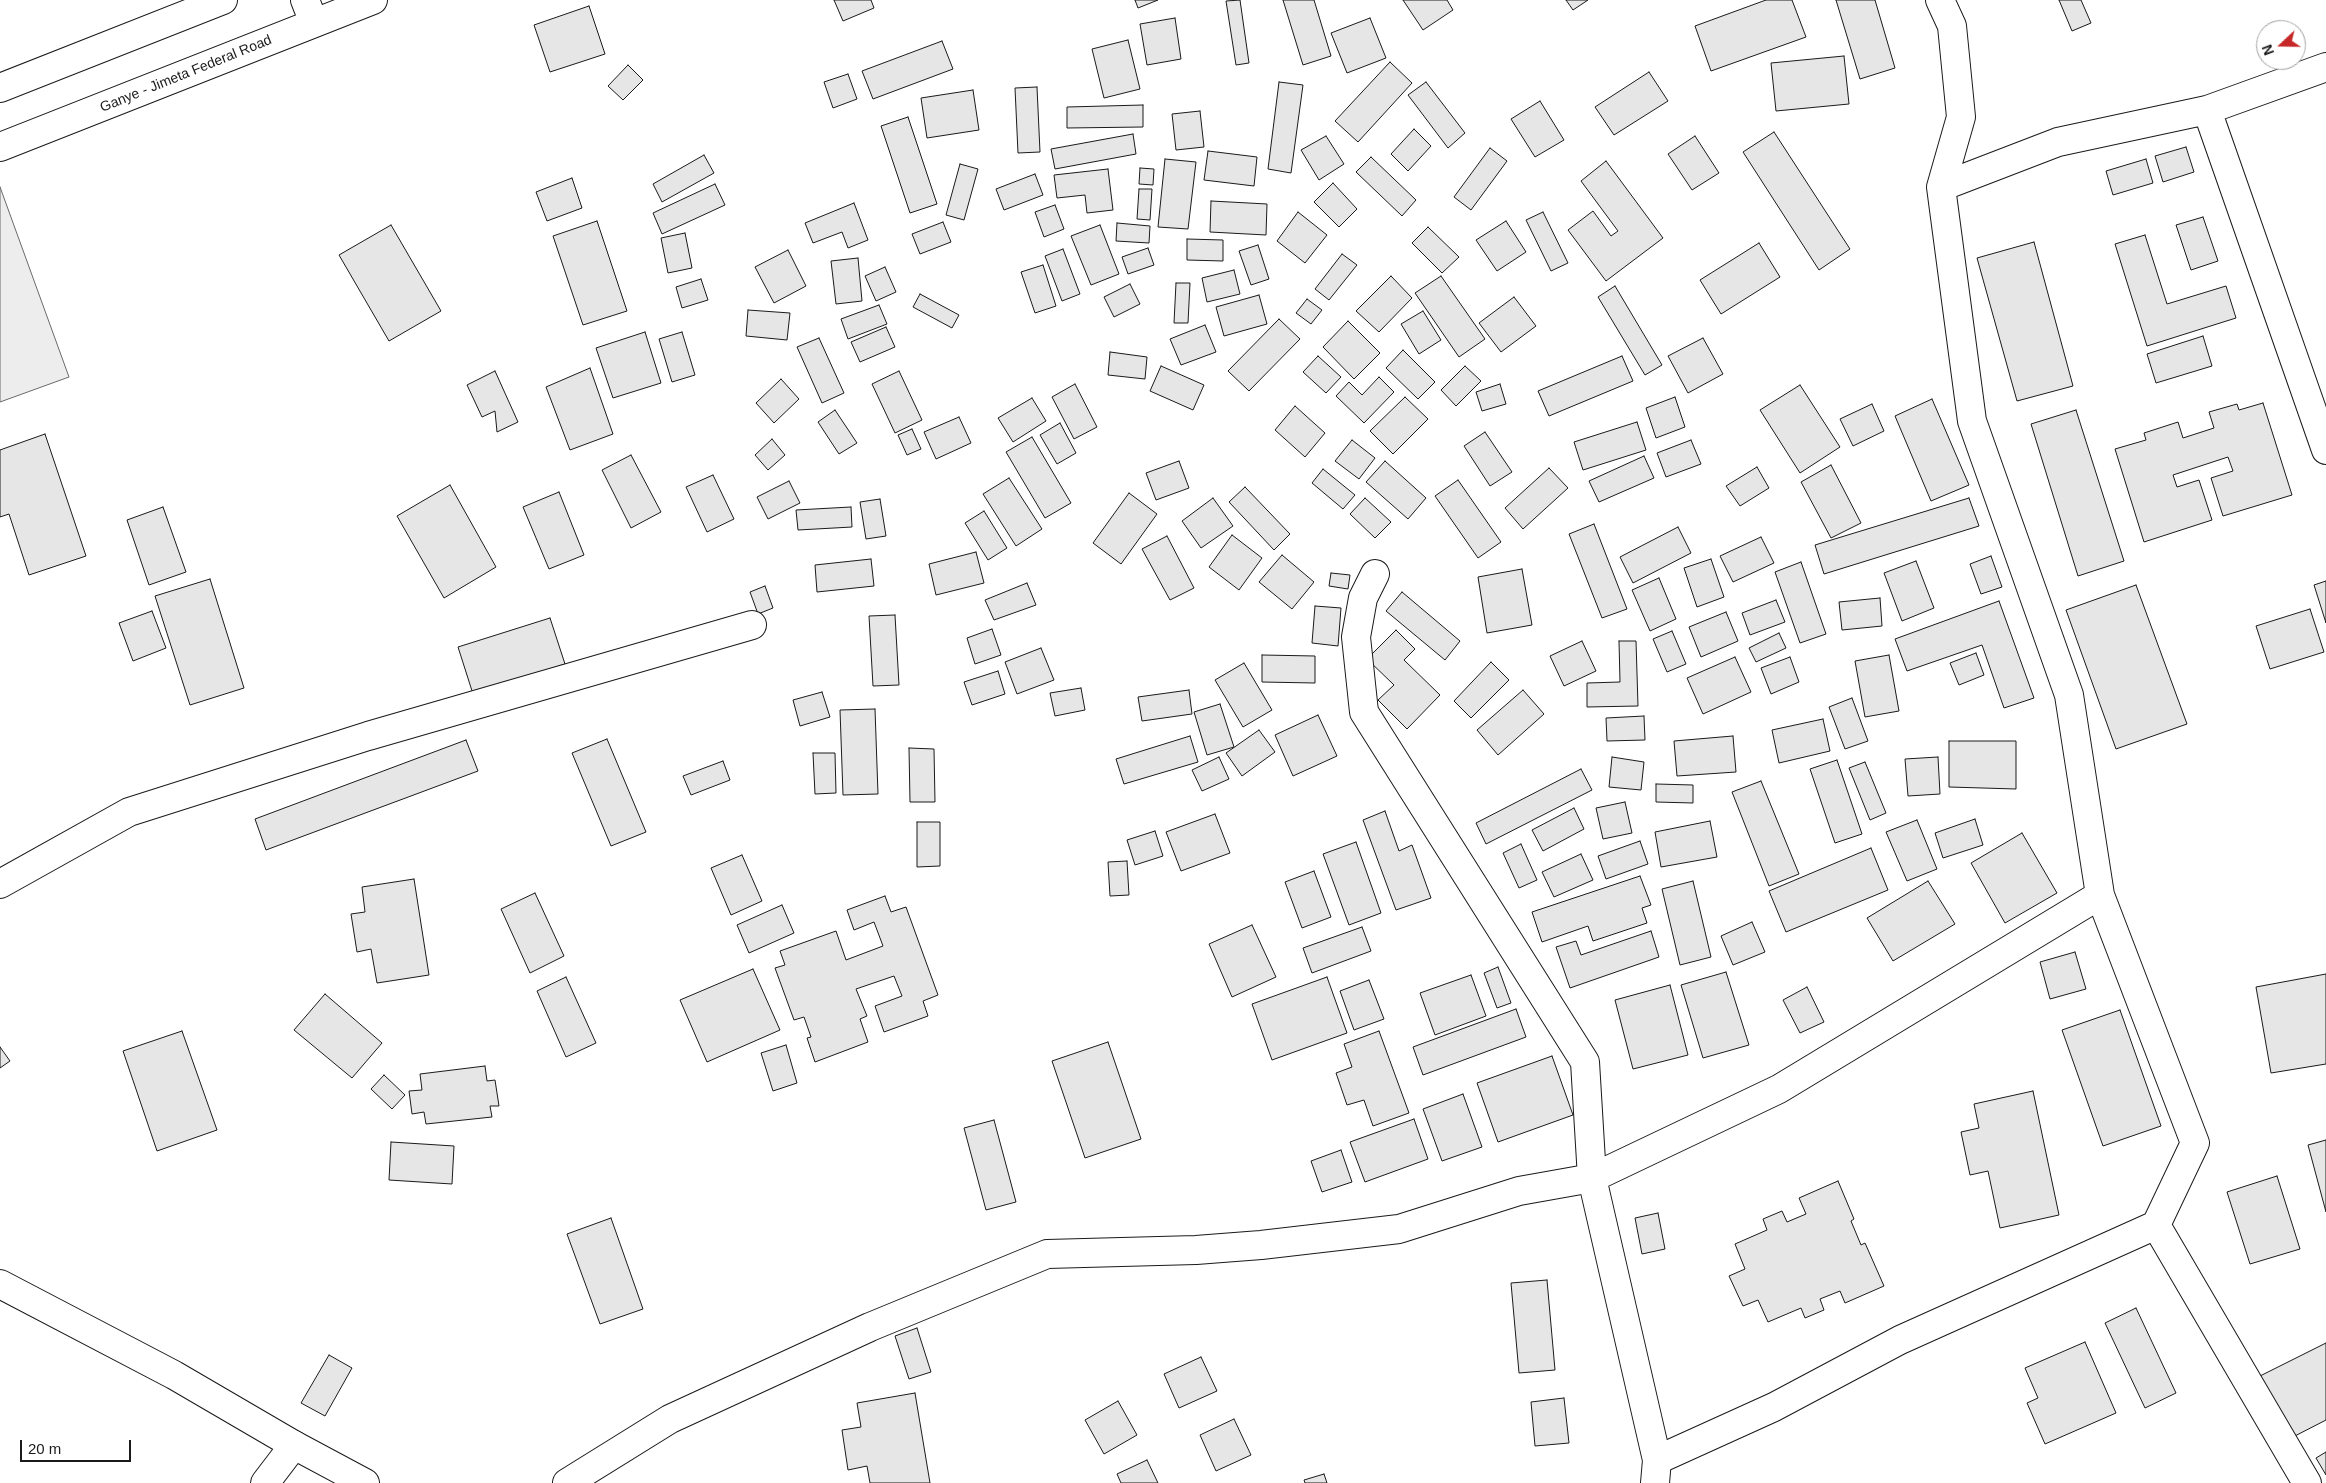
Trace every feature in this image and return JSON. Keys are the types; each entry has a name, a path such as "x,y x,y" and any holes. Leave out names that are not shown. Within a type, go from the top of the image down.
{"street":[{"path":"0,88 223,0"},
{"name":"Ganye - Jimeta Federal Road","path":"0,147 310,12 373,0"},
{"path":"1375,574 1363,598 1356,637 1364,712 1585,1062 1592,1178 1656,1471 1900,1340 2156,1225 2196,1143 2100,895 2069,694 1972,421 1941,187 1961,116 1952,26 1940,0"},
{"path":"1941,187 2058,142 2208,110 2326,67"},
{"path":"2208,110 2326,450"},
{"path":"0,884 130,812 368,736 752,625"},
{"path":"567,1483 670,1418 870,1327 1047,1254 1205,1249 1262,1245 1399,1229 1519,1192 1592,1178 1779,1089 2100,895"},
{"path":"2156,1225 2307,1483"},
{"path":"0,1284 174,1375 294,1445 365,1483"},
{"path":"265,1483 294,1445"}],"shaded area":[{"path":"0,187 69,377 0,402"}],"building":[{"path":"834,0 871,0 874,8 843,21"},
{"path":"1135,0 1158,0 1138,8"},
{"path":"1240,0 1249,63 1236,65 1226,1"},
{"path":"1283,0 1314,0 1331,56 1303,65"},
{"path":"1403,0 1447,0 1453,10 1423,30"},
{"path":"1566,0 1588,0 1573,10"},
{"path":"1766,0 1792,0 1806,37 1711,71 1695,26"},
{"path":"1836,0 1875,0 1895,68 1860,79"},
{"path":"2059,0 2081,0 2091,23 2072,31"},
{"path":"589,6 605,54 550,72 534,25"},
{"path":"1175,18 1181,59 1147,65 1140,24"},
{"path":"1370,18 1386,58 1347,73 1331,33"},
{"path":"1128,40 1140,89 1104,98 1092,49"},
{"path":"942,41 953,69 873,99 862,71"},
{"path":"1844,56 1849,104 1776,111 1771,63"},
{"path":"1390,62 1412,83 1358,142 1335,121"},
{"path":"628,65 643,80 623,100 608,86"},
{"path":"1649,72 1668,101 1614,135 1595,107"},
{"path":"848,74 857,99 833,108 824,82"},
{"path":"1279,82 1303,85 1291,173 1268,169"},
{"path":"1426,82 1465,133 1448,148 1408,95"},
{"path":"1037,87 1040,152 1018,153 1015,88"},
{"path":"973,90 979,130 927,138 921,98"},
{"path":"1540,101 1564,140 1535,157 1511,119"},
{"path":"1143,105 1143,127 1067,128 1067,107"},
{"path":"1200,111 1204,147 1176,150 1172,114"},
{"path":"908,117 937,204 910,213 881,126"},
{"path":"1414,129 1431,146 1408,171 1391,154"},
{"path":"1774,132 1850,249 1819,270 1743,152"},
{"path":"1133,134 1136,154 1055,169 1051,149"},
{"path":"1326,136 1344,164 1319,180 1301,150"},
{"path":"1695,136 1719,173 1692,190 1668,154"},
{"path":"2186,147 2194,172 2163,182 2155,156"},
{"path":"1490,148 1507,161 1471,210 1454,197"},
{"path":"1208,151 1257,157 1254,186 1204,180"},
{"path":"704,155 714,173 662,202 653,184"},
{"path":"1371,157 1416,200 1402,216 1356,172"},
{"path":"1165,159 1196,162 1188,229 1158,227"},
{"path":"2146,159 2153,183 2113,195 2106,171"},
{"path":"1606,161 1663,238 1606,281 1568,230 1593,211 1611,236 1618,231 1581,181"},
{"path":"960,164 978,169 964,220 946,215"},
{"path":"1140,168 1154,169 1153,185 1139,184"},
{"path":"1108,169 1113,210 1087,213 1085,195 1057,198 1054,175"},
{"path":"1035,174 1043,195 1004,210 996,189"},
{"path":"572,178 582,208 547,221 536,192"},
{"path":"1333,183 1357,209 1339,227 1314,202"},
{"path":"715,184 725,205 662,234 653,213"},
{"path":"1139,189 1152,189 1150,220 1137,219"},
{"path":"1211,201 1267,204 1266,235 1210,232"},
{"path":"854,203 868,240 848,248 842,232 813,243 805,223"},
{"path":"1055,205 1064,229 1044,237 1035,212"},
{"path":"1298,212 1327,235 1305,263 1277,241"},
{"path":"1543,212 1568,263 1551,271 1526,220"},
{"path":"2203,217 2218,261 2191,270 2176,225"},
{"path":"597,221 627,311 583,325 553,236"},
{"path":"1506,221 1526,252 1497,271 1476,240"},
{"path":"943,222 951,242 920,254 912,234"},
{"path":"1117,223 1150,226 1149,243 1116,241"},
{"path":"391,225 441,311 389,341 339,255"},
{"path":"1100,225 1119,274 1091,285 1071,236"},
{"path":"1428,227 1459,257 1442,273 1412,243"},
{"path":"685,233 692,268 668,273 661,238"},
{"path":"2145,235 2167,304 2226,286 2236,318 2147,346 2115,244"},
{"path":"1187,239 1223,240 1223,261 1187,260"},
{"path":"2034,242 2073,386 2017,401 1977,258"},
{"path":"1759,243 1780,277 1721,314 1700,280"},
{"path":"1258,245 1269,279 1251,285 1239,251"},
{"path":"1148,248 1154,265 1128,274 1122,257"},
{"path":"1063,249 1080,294 1062,301 1045,256"},
{"path":"788,250 806,286 774,303 755,267"},
{"path":"1342,254 1357,265 1329,300 1315,289"},
{"path":"858,258 862,301 836,304 831,261"},
{"path":"1043,265 1056,306 1035,313 1021,272"},
{"path":"885,267 896,292 876,301 865,276"},
{"path":"1234,270 1240,294 1207,302 1202,278"},
{"path":"1391,276 1412,298 1379,332 1356,311"},
{"path":"1441,276 1485,339 1459,357 1415,293"},
{"path":"701,279 708,300 682,308 676,287"},
{"path":"1176,283 1190,283 1188,323 1174,323"},
{"path":"1130,284 1140,304 1114,317 1104,297"},
{"path":"1615,286 1662,365 1645,375 1598,297"},
{"path":"920,294 959,315 952,328 913,307"},
{"path":"1259,295 1267,324 1224,336 1216,307"},
{"path":"1514,297 1536,326 1501,352 1479,323"},
{"path":"1307,299 1322,310 1311,324 1296,313"},
{"path":"879,305 887,324 848,339 841,319"},
{"path":"748,310 790,313 787,340 746,336"},
{"path":"1423,311 1441,340 1419,354 1401,324"},
{"path":"1279,319 1300,339 1249,391 1228,371"},
{"path":"1348,321 1380,353 1354,379 1323,347"},
{"path":"1205,325 1216,352 1181,365 1170,339"},
{"path":"886,327 895,347 860,362 851,342"},
{"path":"645,332 661,383 613,398 596,348"},
{"path":"682,332 695,375 672,382 659,339"},
{"path":"2203,336 2212,366 2156,383 2147,354"},
{"path":"819,338 844,393 822,403 797,347"},
{"path":"1703,338 1723,374 1688,393 1668,356"},
{"path":"1403,350 1435,382 1418,399 1386,368"},
{"path":"1110,352 1147,357 1145,379 1108,375"},
{"path":"1318,356 1341,377 1326,393 1303,372"},
{"path":"1622,356 1633,381 1549,416 1538,391"},
{"path":"1161,366 1204,385 1193,410 1150,391"},
{"path":"1465,366 1481,381 1456,406 1441,390"},
{"path":"590,368 613,434 570,450 546,387"},
{"path":"495,371 518,422 497,432 495,411 482,417 467,385"},
{"path":"899,371 922,420 895,433 872,384"},
{"path":"1379,377 1394,392 1364,423 1336,396 1349,382 1362,395"},
{"path":"781,379 799,399 774,423 756,403"},
{"path":"1075,384 1097,427 1074,439 1052,397"},
{"path":"1500,384 1506,404 1482,411 1476,392"},
{"path":"1800,385 1840,447 1800,473 1760,410"},
{"path":"1405,397 1428,419 1393,454 1370,431"},
{"path":"1675,397 1685,427 1656,438 1646,408"},
{"path":"1032,398 1046,421 1013,442 998,418"},
{"path":"1932,399 1969,485 1931,501 1895,416"},
{"path":"2263,403 2292,495 2223,516 2211,478 2233,471 2228,457 2173,475 2177,487 2199,480 2212,520 2144,542 2115,449 2146,440 2144,433 2178,422 2183,438 2214,428 2209,412 2237,404 2239,410"},
{"path":"1872,404 1884,431 1853,446 1840,419"},
{"path":"1295,406 1325,433 1305,457 1275,430"},
{"path":"835,410 857,443 839,454 818,422"},
{"path":"2076,410 2124,561 2078,576 2031,424"},
{"path":"959,417 971,443 936,459 924,432"},
{"path":"1637,422 1646,450 1583,470 1574,442"},
{"path":"1060,423 1076,453 1057,464 1040,435"},
{"path":"912,429 921,449 907,455 898,435"},
{"path":"1485,432 1512,472 1490,486 1464,446"},
{"path":"45,434 86,556 29,575 9,514 0,517 0,450"},
{"path":"1032,437 1071,503 1045,518 1006,452"},
{"path":"772,439 785,455 768,470 755,455"},
{"path":"1352,440 1375,458 1359,479 1335,461"},
{"path":"1691,440 1701,464 1666,477 1657,453"},
{"path":"631,455 661,512 631,528 602,470"},
{"path":"1644,456 1654,478 1599,502 1589,481"},
{"path":"1179,461 1189,488 1156,500 1146,473"},
{"path":"1385,461 1426,498 1408,519 1366,482"},
{"path":"1831,465 1861,523 1831,538 1801,482"},
{"path":"1757,467 1769,488 1740,506 1726,486"},
{"path":"1549,468 1568,488 1523,529 1505,508"},
{"path":"1323,469 1355,495 1343,509 1312,483"},
{"path":"713,475 734,519 707,532 686,487"},
{"path":"1009,478 1042,529 1016,546 983,494"},
{"path":"1458,480 1501,542 1478,558 1435,496"},
{"path":"789,481 800,503 768,519 757,497"},
{"path":"450,485 496,567 444,598 397,516"},
{"path":"1245,487 1290,534 1274,550 1229,502"},
{"path":"559,492 584,555 549,569 523,507"},
{"path":"1129,493 1157,514 1121,564 1093,543"},
{"path":"1213,498 1233,526 1201,548 1182,521"},
{"path":"1365,498 1391,522 1375,538 1350,514"},
{"path":"1969,498 1979,526 1824,574 1815,545"},
{"path":"880,499 886,536 866,539 860,502"},
{"path":"163,507 186,572 149,585 127,520"},
{"path":"851,507 852,527 798,530 796,510"},
{"path":"984,511 1007,548 988,560 965,523"},
{"path":"1594,524 1627,609 1602,618 1569,534"},
{"path":"1678,527 1691,553 1633,583 1620,557"},
{"path":"1232,535 1262,558 1239,590 1209,567"},
{"path":"1167,536 1194,588 1170,600 1142,549"},
{"path":"1761,537 1774,563 1733,582 1720,556"},
{"path":"976,552 984,583 936,595 929,564"},
{"path":"1282,555 1314,582 1292,609 1259,582"},
{"path":"1991,556 2002,587 1981,594 1970,564"},
{"path":"871,559 874,586 817,592 815,565"},
{"path":"1711,559 1724,597 1697,607 1684,568"},
{"path":"1916,561 1934,608 1902,621 1884,573"},
{"path":"1801,562 1826,634 1800,643 1775,572"},
{"path":"1522,569 1532,625 1487,633 1478,577"},
{"path":"1331,573 1350,575 1348,589 1329,586"},
{"path":"1659,578 1676,619 1650,631 1632,590"},
{"path":"210,579 244,688 190,705 155,596"},
{"path":"2326,581 2326,623 2314,585"},
{"path":"1027,583 1036,605 994,620 985,600"},
{"path":"2136,585 2187,724 2116,749 2066,610"},
{"path":"765,586 773,608 758,614 750,592"},
{"path":"1402,592 1460,641 1445,660 1386,611"},
{"path":"1880,598 1882,626 1842,630 1839,602"},
{"path":"1776,600 1785,622 1750,635 1742,613"},
{"path":"1999,601 2034,698 2004,708 1982,645 1907,671 1895,639"},
{"path":"1315,606 1341,608 1338,646 1312,643"},
{"path":"2310,609 2324,652 2270,669 2256,626"},
{"path":"152,611 166,648 133,661 119,623"},
{"path":"1726,612 1738,641 1701,657 1689,627"},
{"path":"895,615 899,685 873,686 869,616"},
{"path":"550,618 565,664 473,694 458,647"},
{"path":"992,629 1001,655 975,664 967,638"},
{"path":"1396,630 1415,649 1404,660 1440,695 1407,729 1378,700 1394,685 1367,659"},
{"path":"1672,631 1686,664 1667,672 1653,639"},
{"path":"1779,633 1786,648 1756,662 1749,648"},
{"path":"1582,641 1596,671 1564,686 1550,656"},
{"path":"1619,641 1636,641 1638,706 1587,707 1587,683 1620,682"},
{"path":"1041,648 1054,680 1017,694 1005,662"},
{"path":"1976,653 1984,675 1959,685 1950,663"},
{"path":"1262,655 1315,656 1315,683 1262,682"},
{"path":"1889,655 1899,711 1865,717 1855,661"},
{"path":"1735,657 1751,692 1703,714 1687,678"},
{"path":"1790,657 1799,682 1771,694 1761,668"},
{"path":"1491,662 1509,680 1471,718 1454,701"},
{"path":"1244,663 1272,710 1243,727 1215,680"},
{"path":"998,671 1005,694 972,705 964,682"},
{"path":"1081,688 1085,710 1055,716 1050,693"},
{"path":"1189,690 1192,714 1142,721 1138,697"},
{"path":"1523,690 1544,714 1498,755 1477,730"},
{"path":"822,692 830,717 800,726 793,700"},
{"path":"1852,698 1868,741 1845,749 1829,707"},
{"path":"1220,704 1234,747 1207,755 1194,712"},
{"path":"875,709 878,794 843,795 840,710"},
{"path":"1318,715 1337,756 1293,776 1275,735"},
{"path":"1644,716 1645,740 1607,741 1606,718"},
{"path":"1823,719 1830,751 1779,763 1772,730"},
{"path":"1259,730 1275,752 1242,776 1226,753"},
{"path":"1190,736 1198,762 1124,784 1116,759"},
{"path":"1733,736 1736,772 1677,776 1674,741"},
{"path":"607,739 646,832 611,846 572,753"},
{"path":"466,740 478,771 266,850 255,819"},
{"path":"1949,741 2016,741 2016,789 1949,787"},
{"path":"909,748 934,749 935,802 910,802"},
{"path":"813,753 835,753 836,793 815,794"},
{"path":"1219,757 1229,779 1202,791 1192,770"},
{"path":"1612,757 1644,762 1641,790 1609,787"},
{"path":"1938,757 1940,794 1908,796 1905,759"},
{"path":"1837,760 1862,834 1835,843 1810,769"},
{"path":"723,761 730,780 691,795 683,776"},
{"path":"1865,762 1886,813 1870,820 1849,768"},
{"path":"1581,769 1592,790 1486,844 1476,823"},
{"path":"1761,781 1799,874 1769,886 1732,792"},
{"path":"1656,784 1693,785 1693,803 1656,802"},
{"path":"1625,802 1632,833 1603,839 1596,808"},
{"path":"1574,808 1584,829 1543,851 1532,830"},
{"path":"1385,811 1399,851 1412,845 1431,898 1396,910 1363,820"},
{"path":"1215,814 1230,853 1181,871 1166,832"},
{"path":"1975,819 1983,845 1943,858 1935,833"},
{"path":"1917,820 1937,869 1907,881 1886,832"},
{"path":"1710,821 1717,857 1661,867 1655,832"},
{"path":"917,822 940,822 940,866 917,867"},
{"path":"1155,831 1163,856 1135,865 1127,840"},
{"path":"2022,833 2057,893 2005,923 1971,863"},
{"path":"1640,841 1648,864 1606,879 1598,856"},
{"path":"1356,842 1381,913 1349,925 1323,854"},
{"path":"1521,844 1537,880 1519,888 1503,853"},
{"path":"1871,848 1888,890 1786,932 1769,891"},
{"path":"1581,854 1593,880 1554,897 1542,872"},
{"path":"742,855 762,901 731,915 711,868"},
{"path":"1127,861 1129,895 1110,896 1108,862"},
{"path":"1314,871 1331,917 1302,928 1285,882"},
{"path":"1640,876 1651,905 1642,908 1647,923 1593,941 1588,926 1542,942 1532,912"},
{"path":"414,879 429,975 377,983 371,949 357,952 351,914 365,912 362,887"},
{"path":"1693,881 1711,957 1680,965 1662,889"},
{"path":"1928,881 1955,924 1893,961 1867,918"},
{"path":"535,893 564,956 530,973 501,909"},
{"path":"885,896 891,912 906,907 938,995 923,1001 928,1016 884,1032 875,1006 902,996 894,976 856,989 867,1016 860,1019 868,1042 815,1062 807,1038 811,1037 804,1017 794,1020 775,968 785,965 780,951 836,931 846,960 883,946 874,922 854,930 847,910"},
{"path":"782,905 794,933 749,953 737,925"},
{"path":"1752,922 1765,952 1733,965 1721,936"},
{"path":"1252,925 1276,977 1232,997 1209,944"},
{"path":"1362,927 1371,951 1312,973 1303,948"},
{"path":"1651,931 1659,957 1570,988 1556,947 1576,941 1581,955"},
{"path":"2075,952 2086,989 2050,999 2040,962"},
{"path":"1498,967 1511,1003 1497,1008 1484,973"},
{"path":"753,969 780,1030 707,1062 680,1000"},
{"path":"1726,972 1749,1045 1703,1058 1681,985"},
{"path":"2326,974 2326,1064 2271,1073 2256,987"},
{"path":"1471,975 1486,1016 1435,1035 1420,993"},
{"path":"566,977 596,1043 566,1057 537,991"},
{"path":"1327,977 1347,1033 1272,1060 1252,1004"},
{"path":"1369,980 1384,1019 1354,1030 1340,991"},
{"path":"1670,985 1688,1055 1633,1069 1615,1000"},
{"path":"1807,987 1824,1022 1800,1033 1783,1000"},
{"path":"325,994 382,1043 352,1078 294,1030"},
{"path":"1516,1009 1526,1037 1423,1075 1413,1047"},
{"path":"2120,1010 2161,1126 2103,1146 2062,1030"},
{"path":"182,1031 217,1130 157,1151 123,1051"},
{"path":"1379,1031 1409,1113 1373,1126 1364,1100 1347,1105 1336,1073 1352,1067 1344,1044"},
{"path":"1108,1042 1141,1139 1085,1158 1052,1061"},
{"path":"786,1045 797,1083 773,1091 761,1053"},
{"path":"0,1047 10,1061 0,1068"},
{"path":"1552,1056 1573,1115 1498,1142 1477,1083"},
{"path":"485,1066 487,1081 495,1080 499,1106 490,1106 492,1117 426,1124 424,1112 412,1114 409,1091 422,1090 420,1074"},
{"path":"384,1075 405,1095 392,1109 371,1089"},
{"path":"2033,1091 2059,1215 2000,1228 1988,1171 1970,1175 1961,1132 1979,1128 1974,1104"},
{"path":"1463,1094 1482,1147 1442,1161 1423,1109"},
{"path":"1414,1119 1428,1159 1365,1182 1350,1142"},
{"path":"994,1120 1016,1202 986,1210 964,1128"},
{"path":"2326,1140 2326,1212 2308,1145"},
{"path":"391,1142 454,1146 452,1184 389,1180"},
{"path":"1341,1150 1352,1182 1322,1192 1311,1161"},
{"path":"2277,1176 2300,1249 2250,1264 2227,1192"},
{"path":"1838,1181 1854,1219 1851,1221 1861,1245 1865,1243 1884,1286 1845,1303 1840,1291 1820,1299 1824,1310 1805,1318 1801,1308 1768,1322 1758,1300 1743,1306 1729,1276 1745,1269 1735,1244 1767,1230 1763,1219 1782,1211 1787,1222 1806,1214 1799,1198"},
{"path":"1658,1213 1665,1249 1642,1254 1635,1218"},
{"path":"611,1218 643,1309 600,1324 567,1234"},
{"path":"1547,1280 1555,1370 1519,1373 1511,1283"},
{"path":"2136,1308 2176,1393 2145,1408 2105,1323"},
{"path":"917,1328 931,1372 909,1379 895,1336"},
{"path":"2085,1342 2116,1413 2045,1444 2027,1403 2038,1398 2025,1368"},
{"path":"2326,1343 2326,1420 2291,1438 2260,1376"},
{"path":"329,1355 352,1368 325,1416 301,1403"},
{"path":"1201,1357 1217,1391 1179,1408 1164,1374"},
{"path":"915,1393 930,1483 870,1483 867,1466 848,1470 842,1430 861,1427 857,1403"},
{"path":"1564,1398 1569,1443 1535,1446 1531,1402"},
{"path":"1118,1401 1137,1435 1104,1454 1085,1420"},
{"path":"1234,1419 1251,1455 1216,1471 1200,1435"},
{"path":"2326,1452 2326,1475 2316,1458"},
{"path":"1147,1460 1158,1483 1121,1483 1117,1474"},
{"path":"1324,1474 1327,1483 1305,1483 1304,1480"}]}
